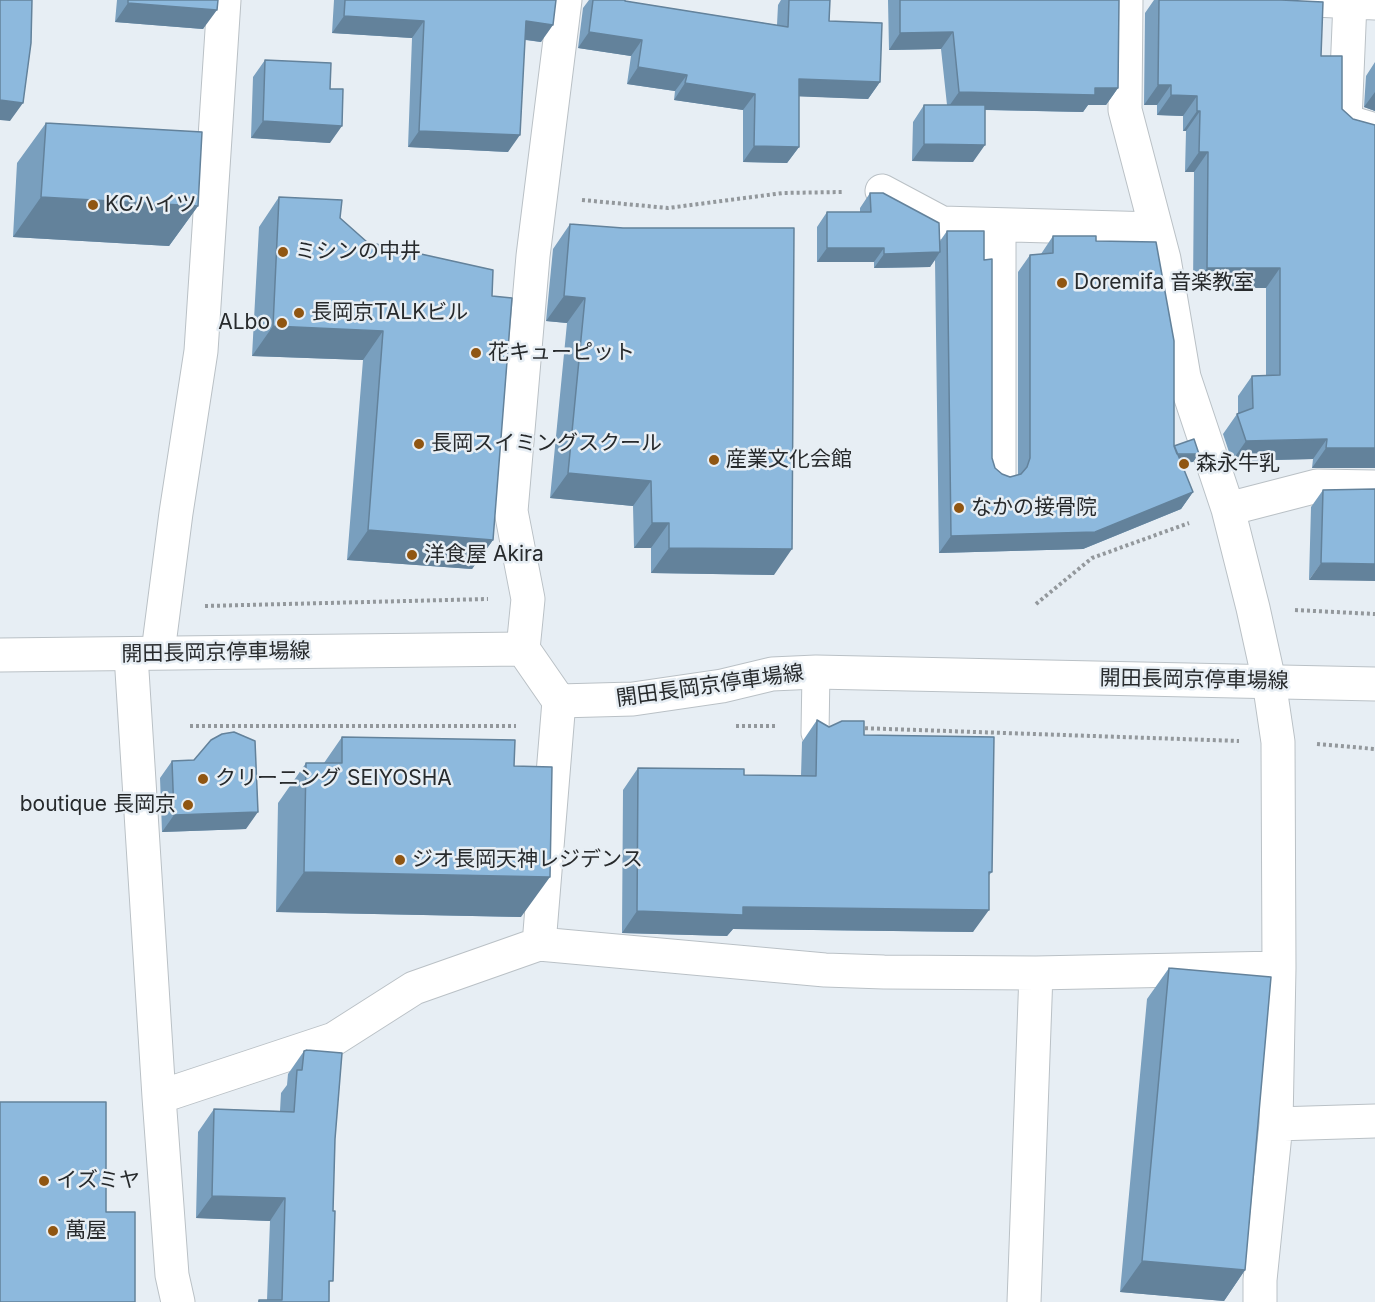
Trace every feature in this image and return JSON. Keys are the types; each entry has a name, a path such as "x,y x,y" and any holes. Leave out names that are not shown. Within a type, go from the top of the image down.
{"street":[{"path":"178,1302 172,1275 159,1097 145,653 176,513 201,351 224,0"},
{"path":"538,944 559,701 523,649 528,598 512,511 540,196 565,0"},
{"path":"1126,0 1125,110 1164,259 1184,377 1228,509 1269,681 1278,742 1279,968 1276,1124 1260,1280 1260,1302"},
{"path":"1315,0 1363,2 1345,121 1375,130"},
{"path":"882,191 942,223 1155,229"},
{"path":"999,226 999,475"},
{"path":"1228,509 1317,486 1375,487"},
{"name":"開田長岡京停車場線","path":"0,655 523,649"},
{"name":"開田長岡京停車場線","path":"559,701 633,699 722,686 772,674 816,672 1375,684"},
{"path":"159,1097 334,1039 414,988 538,944 825,970 1036,973 1279,968"},
{"path":"1024,1302 1036,973"},
{"path":"1276,1124 1375,1121"}],"lane":[{"path":"815,733 816,672"}],"path":[{"path":"540,196 668,208 783,193 882,191"},
{"path":"1036,604 1092,558 1228,509"},
{"path":"203,606 528,598"},
{"path":"1288,610 1375,614"},
{"path":"1314,744 1375,749"}],"building":[{"path":"0,0 32,0 31,43 23,103 0,100"},
{"path":"128,0 218,0 217,10 128,3"},
{"path":"345,0 556,0 553,25 526,21 520,135 419,131 424,21 344,16"},
{"path":"593,0 625,0 788,27 789,0 830,0 829,21 882,23 880,82 799,79 799,147 754,146 755,94 685,83 687,75 638,67 642,40 589,32"},
{"path":"900,0 1119,0 1118,88 1095,88 1095,95 959,92 953,32 900,33"},
{"path":"1159,0 1323,2 1321,56 1342,56 1342,109 1353,119 1375,125 1375,448 1326,448 1327,439 1246,441 1237,414 1253,408 1252,376 1280,375 1280,268 1207,268 1208,152 1199,152 1200,111 1197,111 1197,96 1171,95 1171,85 1158,85"},
{"path":"265,60 331,63 330,89 343,89 342,126 263,121"},
{"path":"924,105 985,105 985,145 924,144"},
{"path":"46,123 202,132 198,206 41,197"},
{"path":"870,193 883,193 939,223 940,252 884,254 884,248 827,248 827,212 871,212"},
{"path":"279,197 342,200 340,218 367,242 493,270 492,296 512,298 493,540 368,530 383,331 273,326"},
{"path":"570,224 623,228 794,228 792,549 669,548 669,523 652,523 651,481 568,473 585,298 564,296"},
{"path":"947,231 984,231 984,260 992,259 992,458 995,468 1010,477 1021,474 1030,458 1030,255 1053,253 1053,236 1096,236 1096,241 1156,242 1174,341 1174,445 1193,492 1095,532 951,536"},
{"path":"1194,439 1199,454 1177,454 1174,446"},
{"path":"1375,489 1375,564 1321,563 1323,490"},
{"path":"817,720 829,727 842,721 864,721 864,735 994,737 992,872 989,872 989,910 743,907 743,915 637,911 638,768 744,769 744,775 816,776"},
{"path":"234,732 255,741 258,812 174,815 172,761 194,760 211,740 222,734"},
{"path":"342,737 515,740 514,766 552,767 550,877 304,872 306,763 342,763"},
{"path":"1169,968 1271,977 1245,1270 1142,1261"},
{"path":"304,1051 342,1053 335,1139 333,1281 329,1281 329,1302 259,1302 259,1300 282,1300 285,1198 212,1196 214,1109 294,1112 297,1070 302,1070"},
{"name":"イズミヤ","path":"0,1102 106,1102 106,1212 135,1212 135,1302 0,1302"}],"place":[{"name":"KCハイツ","path":"93,205"},
{"name":"ミシンの中井","path":"283,252"},
{"name":"Doremifa 音楽教室","path":"1062,283"},
{"name":"長岡京TALKビル","path":"299,313"},
{"name":"ALbo","path":"282,323"},
{"name":"花キューピット","path":"476,353"},
{"name":"長岡スイミングスクール","path":"419,444"},
{"name":"産業文化会館","path":"714,460"},
{"name":"森永牛乳","path":"1184,464"},
{"name":"なかの接骨院","path":"959,508"},
{"name":"洋食屋 Akira","path":"412,555"},
{"name":"クリーニング SEIYOSHA","path":"203,779"},
{"name":"boutique 長岡京","path":"188,805"},
{"name":"ジオ長岡天神レジデンス","path":"400,860"},
{"name":"イズミヤ","path":"44,1181"},
{"name":"萬屋","path":"53,1231"}]}
